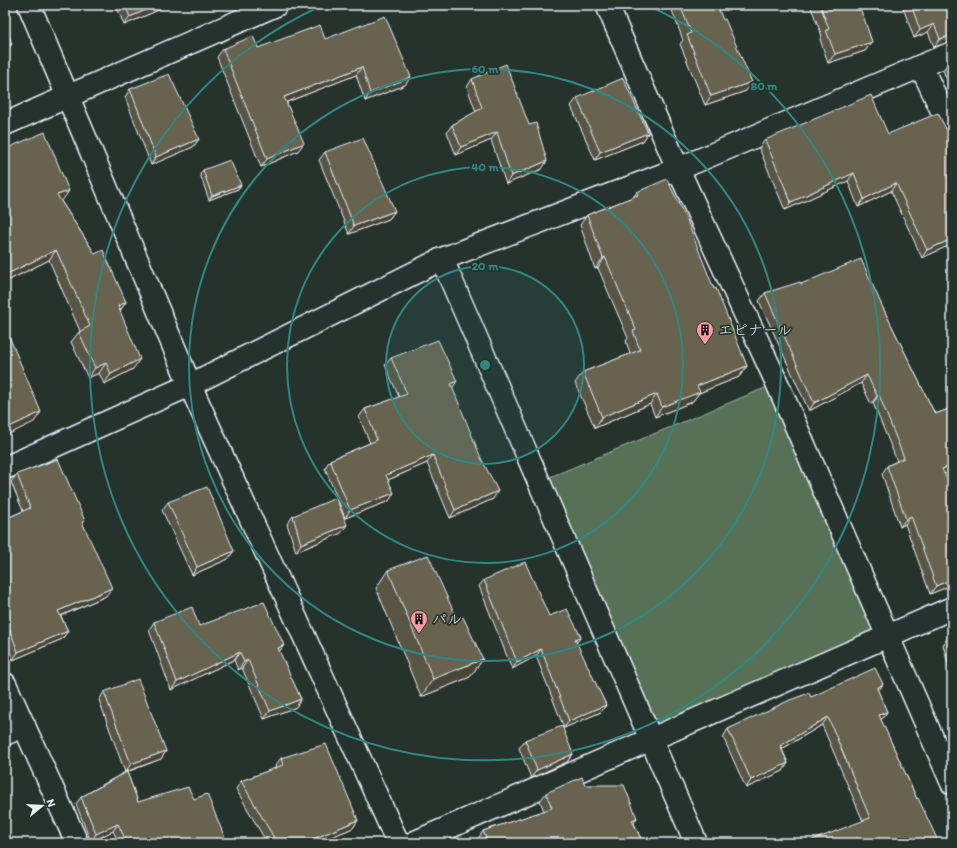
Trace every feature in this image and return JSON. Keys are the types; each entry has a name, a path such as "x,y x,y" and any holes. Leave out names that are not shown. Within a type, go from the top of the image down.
{"street":[{"path":"29,5 69,96 190,385 398,843"},
{"path":"5,124 276,5"},
{"path":"607,5 678,169 777,383 952,783"},
{"path":"5,468 190,385 442,258 678,169 952,53"},
{"path":"921,66 952,132"},
{"path":"442,258 696,843"},
{"path":"413,843 952,608"},
{"path":"5,684 77,843"},
{"path":"5,734 24,725"}],"green space":[{"path":"777,383 888,636 651,740 538,482"}],"building":[{"path":"125,5 157,5 130,17"},
{"path":"680,5 717,5 723,20 725,19 752,82 711,96 687,35 691,33"},
{"path":"820,5 858,5 872,42 835,54 826,30 829,29"},
{"path":"911,5 952,5 952,35 940,39 934,24 920,30"},
{"path":"385,16 411,77 370,93 362,67 284,97 304,143 267,159 223,49 253,36 258,48 320,25 325,39"},
{"path":"5,25 12,44 5,47"},
{"path":"952,61 952,71 949,62"},
{"path":"506,64 529,125 536,123 547,161 511,176 497,132 461,147 452,125 482,108 472,79"},
{"path":"169,74 199,139 156,157 130,89"},
{"path":"623,78 648,133 600,152 577,98"},
{"path":"871,95 888,134 938,113 946,129 952,135 952,239 927,250 896,183 864,199 854,173 791,202 765,140"},
{"path":"45,132 69,191 57,195 95,254 103,250 126,302 118,306 140,359 111,374 106,363 95,368 79,332 90,326 56,250 5,275 5,149"},
{"path":"363,138 395,211 354,226 325,152"},
{"path":"230,160 241,185 212,196 203,170"},
{"path":"667,179 688,223 714,289 716,288 747,366 697,386 700,392 662,407 657,394 602,417 583,372 640,350 633,331 636,330 605,257 603,258 587,215 638,195 637,192"},
{"path":"861,259 883,308 935,414 952,408 952,465 942,469 952,490 952,579 936,586 911,516 906,519 887,466 904,458 879,395 877,396 867,375 814,403 765,293 800,282 801,284"},
{"path":"5,327 41,412 5,429"},
{"path":"438,340 457,381 451,384 481,458 498,491 455,510 433,455 386,475 394,493 350,510 330,460 377,440 365,409 407,394 391,358"},
{"path":"58,459 85,521 82,522 112,588 58,611 68,631 18,652 5,617 5,519 30,508 17,474"},
{"path":"207,487 234,551 197,567 168,502"},
{"path":"336,498 347,525 301,544 293,516"},
{"path":"428,555 457,619 463,617 483,659 433,679 388,570"},
{"path":"525,562 549,616 567,609 581,637 575,639 606,705 569,721 541,649 517,662 484,580"},
{"path":"264,602 284,645 278,648 301,699 270,711 248,660 244,662 240,652 177,682 154,622 192,607 199,626"},
{"path":"952,636 952,651 948,637"},
{"path":"875,668 883,684 877,688 887,712 879,715 917,799 918,798 939,843 805,843 870,818 828,717 780,746 788,763 751,780 728,729 790,700 809,693 811,697"},
{"path":"138,679 166,751 131,764 104,692"},
{"path":"562,726 573,754 537,770 525,740"},
{"path":"326,744 358,820 304,843 277,843 241,781 283,765 281,758"},
{"path":"127,772 138,802 188,787 194,799 207,794 227,843 127,843 118,824 96,834 81,797"},
{"path":"582,777 585,785 624,785 637,818 632,820 643,843 488,843 483,831 552,808 546,793"}],"place":[{"name":"エピナール","path":"705,345"},
{"name":"パル","path":"419,634"}]}
